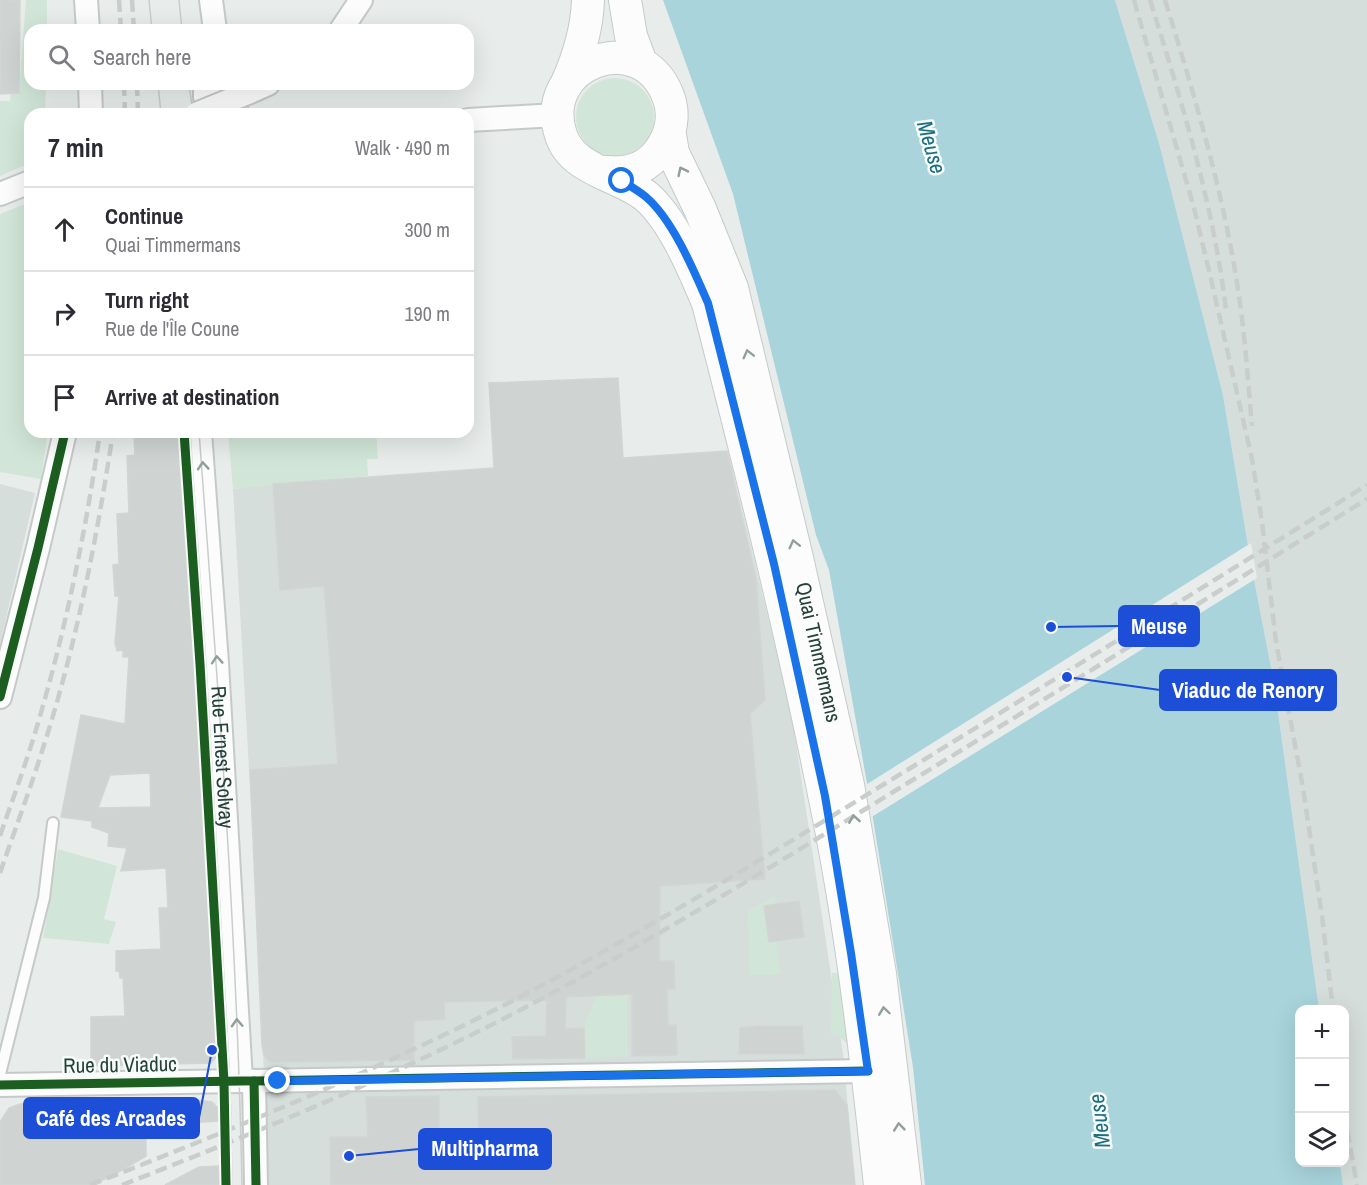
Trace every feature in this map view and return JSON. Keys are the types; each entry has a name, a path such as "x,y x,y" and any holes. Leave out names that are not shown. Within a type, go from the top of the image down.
{"main road":[{"path":"567,83 587,64 614,57 641,63 662,81 673,107 670,135 654,158 630,171 602,172 577,159 561,136 557,115 561,94 576,64 582,43 588,0"},
{"path":"625,0 631,36 641,63"},
{"name":"Quai Timmermans","path":"670,135 673,153 700,209 732,288 797,558 850,797 879,974 905,1185"},
{"name":"Quai Timmermans","path":"602,172 622,181 647,198 669,226 691,264 708,303 774,564 825,796 868,1071 880,1185"}],"street":[{"path":"86,0 88,24"},
{"path":"211,0 214,24"},
{"path":"345,24 361,0"},
{"path":"90,90 91,108"},
{"path":"205,90 208,108"},
{"path":"225,90 232,108"},
{"path":"211,108 254,90"},
{"path":"474,120 557,115"},
{"path":"0,194 24,184"},
{"path":"0,697 64,438"},
{"name":"Rue Ernest Solvay","path":"200,438 256,1185"},
{"name":"Rue du Viaduc","path":"0,1085 868,1071"}],"lane":[{"path":"0,1074 44,898 53,823"}],"shaded area":[{"path":"1115,0 1367,0 1367,1185 1343,1185 1341,1167 1349,1167 1349,1005 1318,1005 1274,683 1251,564 1223,395 1159,143"},
{"path":"728,451 792,717 843,1054 855,1185 268,1185 259,944 233,489 273,484"},
{"path":"0,484 35,493 0,644"}],"green space":[{"path":"26,0 47,0 47,24 24,24"},
{"path":"24,27 24,90 46,90 45,108 24,108 24,166 0,176 0,101 10,101 11,94 19,93"},
{"path":"615,78 630,81 642,90 651,102 654,117 651,132 642,144 630,153 615,156 600,153 588,144 579,132 576,117 579,102 588,90 600,81"},
{"path":"24,204 24,438 47,438 41,479 0,472 0,214"},
{"path":"229,438 376,438 378,459 367,459 368,476 233,489"},
{"path":"58,849 117,866 104,919 116,922 109,944 43,938"},
{"path":"775,896 776,904 764,907 769,942 776,941 780,974 750,975 748,911"},
{"path":"832,973 844,973 849,1045 837,1035 831,1035"},
{"path":"627,995 628,1056 585,1058 584,1028 596,996"}],"water":[{"name":"Meuse","path":"663,0 1115,0 1159,143 1223,395 1251,564 1274,683 1318,1005 1295,1005 1295,1167 1341,1167 1343,1185 925,1185 913,1067 870,800 829,570 816,535 733,194"}],"pier":[{"path":"1251,543 1257,578 870,818 864,786"}],"building":[{"path":"0,0 20,0 19,93 0,94"},
{"path":"618,378 623,458 727,451 756,580 765,700 750,714 765,879 660,886 659,961 674,961 675,989 667,989 668,1025 676,1025 677,1055 632,1056 632,994 566,997 565,1029 584,1028 585,1058 513,1059 512,1037 546,1036 547,1000 444,1002 445,1019 414,1021 414,1060 270,1062 264,1055 262,1045 250,770 338,764 324,586 280,590 273,484 494,468 489,383"},
{"path":"134,438 180,438 203,744 216,1057 211,1063 91,1066 91,1017 125,1016 123,978 120,978 119,971 116,971 116,951 161,949 159,908 168,908 166,868 121,871 127,848 108,846 109,833 92,827 92,821 61,817 81,715 125,724 129,657 123,657 123,650 117,651 115,643 119,596 115,596 113,565 119,564 117,514 129,513 127,456 135,455","holes":["150,773 151,807 98,808 110,775"]},
{"path":"799,901 804,937 769,942 764,906"},
{"path":"802,1026 804,1054 739,1054 740,1028"},
{"path":"835,1090 847,1105 855,1185 331,1185 330,1137 368,1137 366,1097 439,1096 439,1158 479,1157 478,1097"},
{"path":"184,1099 212,1102 218,1108 218,1121 146,1126 146,1156 110,1177 88,1185 0,1185 0,1122 9,1108 20,1104"},
{"path":"219,1166 220,1185 165,1185 199,1167"}],"tram line":[{"path":"149,0 151,24"},
{"path":"179,0 181,24"},
{"path":"159,90 160,108"},
{"path":"190,90 192,108"},
{"path":"190,438 230,1082 232,1185"},
{"path":"199,438 220,714 231,903 242,1185"}],"railway":[{"path":"119,0 121,24"},
{"path":"132,0 134,24"},
{"path":"1134,0 1194,208 1252,459 1276,642 1303,788 1332,1005"},
{"path":"1150,0 1185,114 1205,193 1221,271 1226,310"},
{"path":"1165,0 1197,107 1232,252 1246,358 1252,426"},
{"path":"124,90 125,108"},
{"path":"137,90 138,108"},
{"path":"0,836 34,737 58,651 82,542 99,438"},
{"path":"0,873 38,764 66,670 93,552 112,438"},
{"path":"90,1185 254,1119 415,1049 566,972 792,841 1367,485"},
{"path":"122,1185 277,1123 378,1079 479,1031 575,981 806,845 1367,499"},
{"path":"1349,1141 1357,1185"}],"cycle path":[{"path":"0,697 64,438"},
{"path":"184,438 224,1082 226,1185"},
{"path":"0,1085 868,1071"},
{"path":"254,1081 256,1185"}],"place":[{"name":"Meuse","path":"1051,627"},
{"name":"Viaduc de Renory","path":"1067,677"},
{"name":"Café des Arcades","path":"212,1050"},
{"name":"Multipharma","path":"349,1156"}],"route":[{"path":"278,1081 868,1071 825,796 774,564 708,303 691,264 669,226 647,198 622,181"}]}
